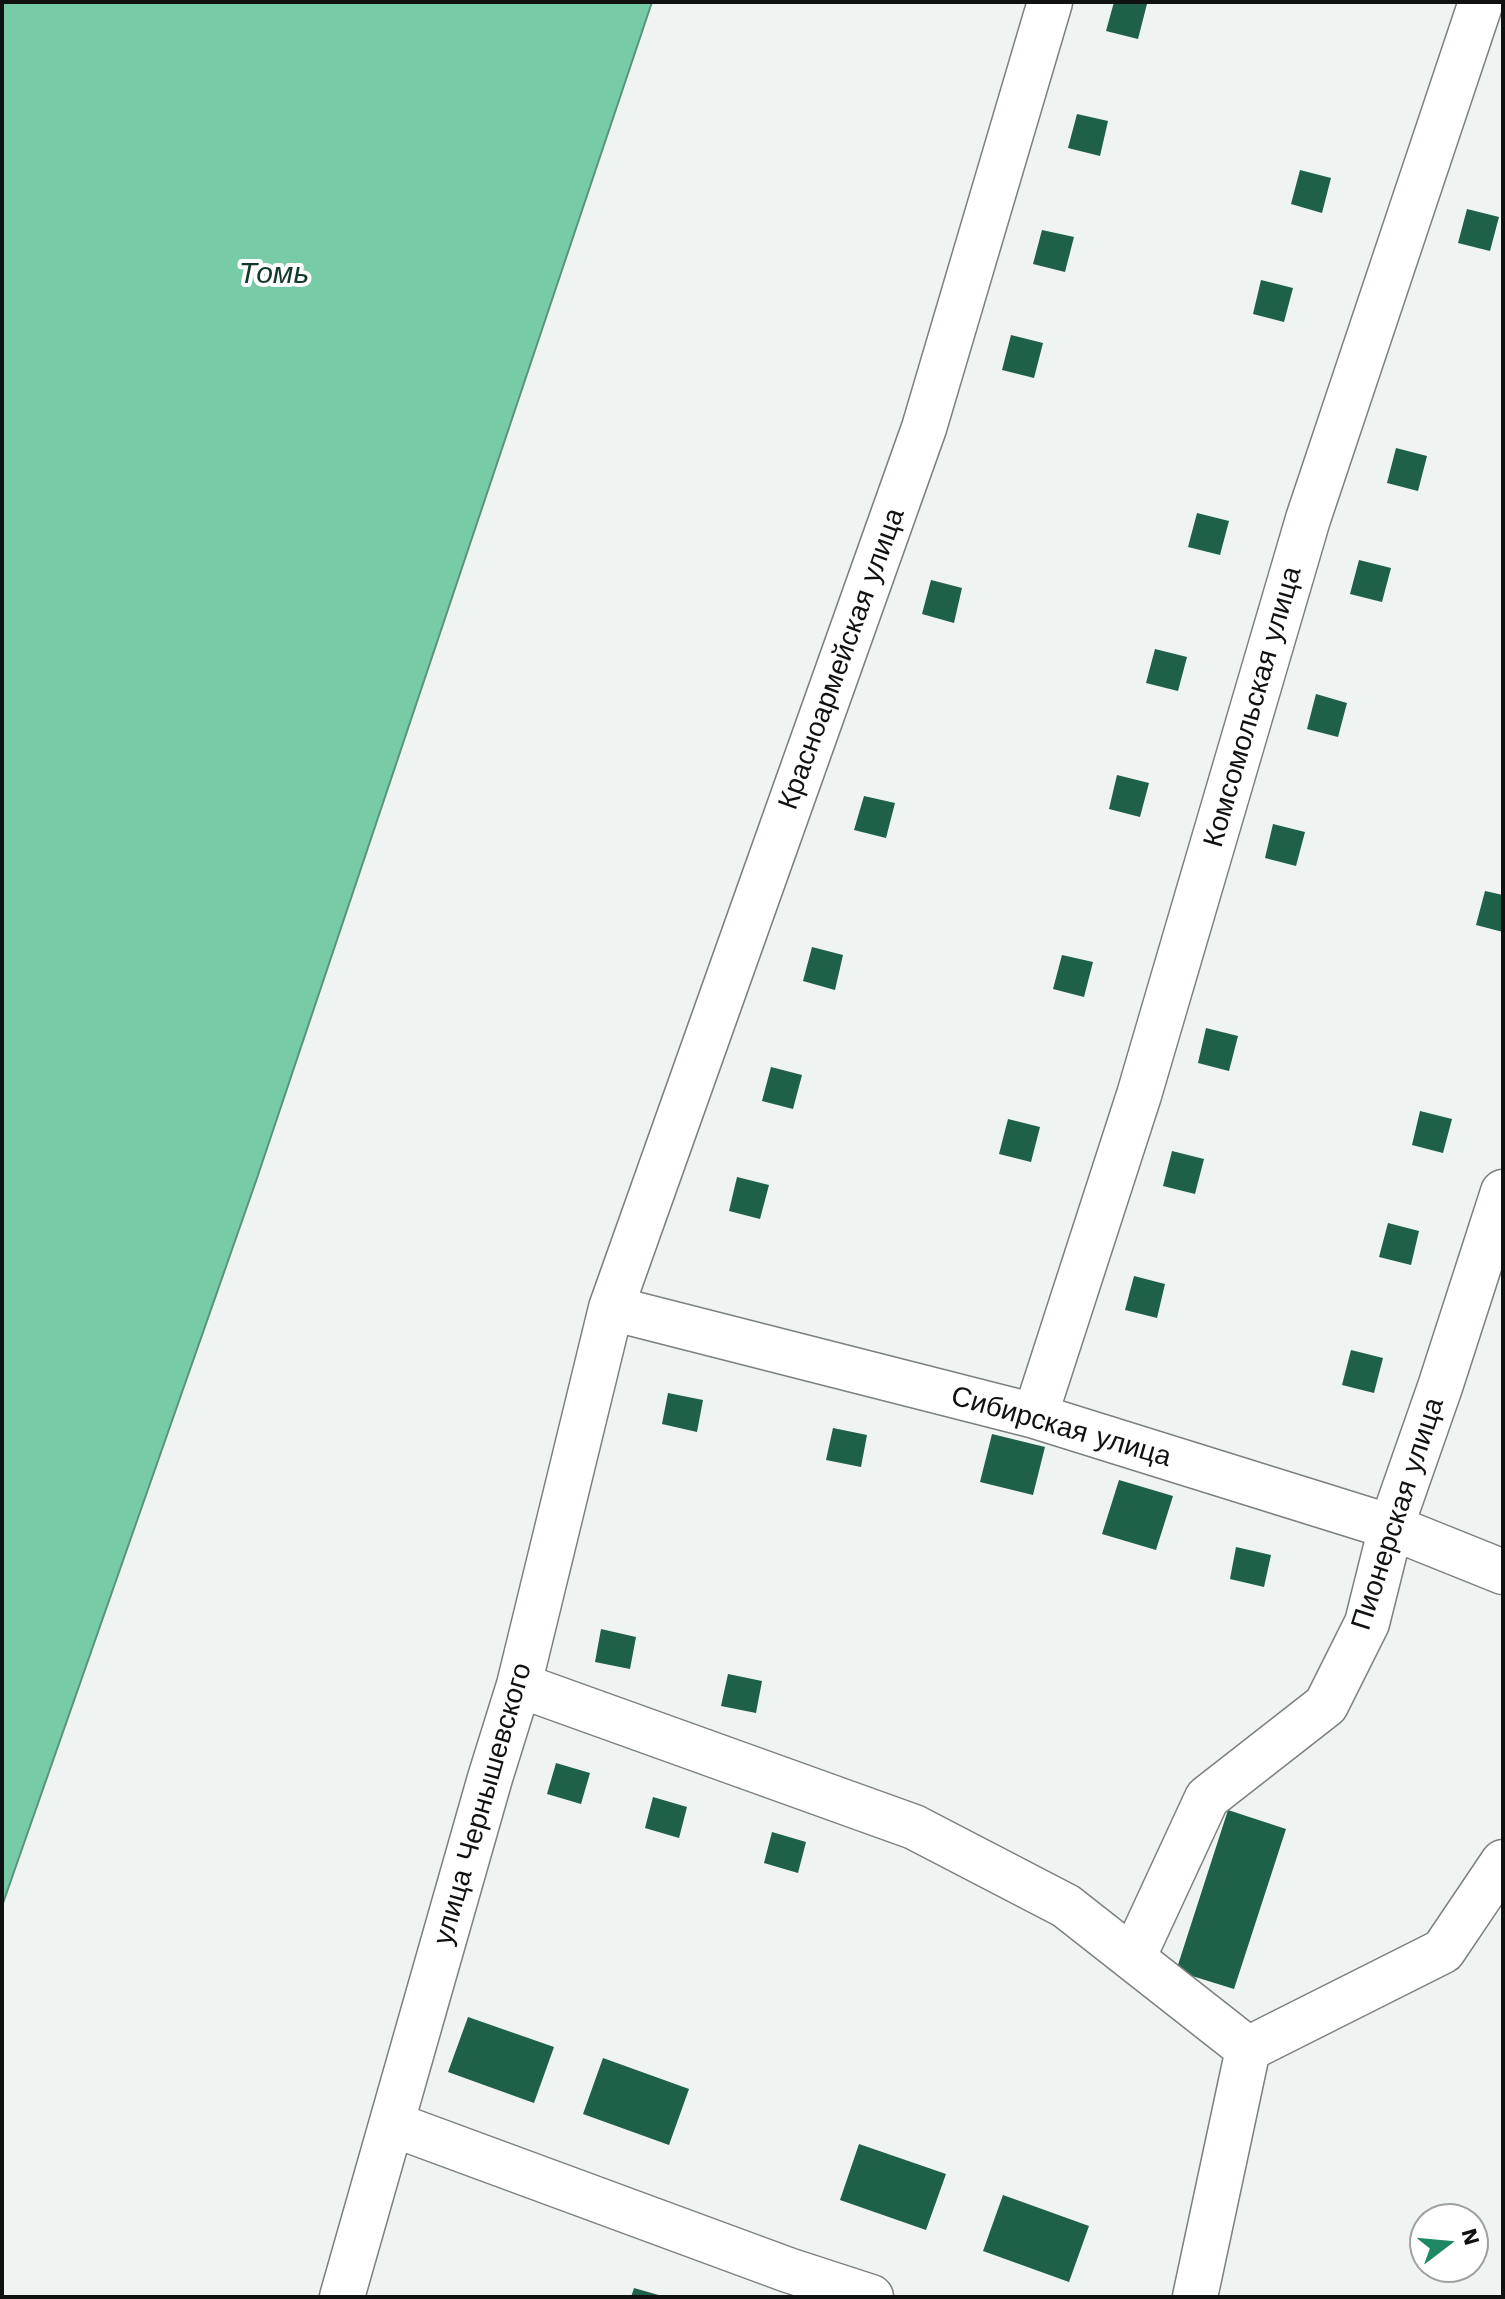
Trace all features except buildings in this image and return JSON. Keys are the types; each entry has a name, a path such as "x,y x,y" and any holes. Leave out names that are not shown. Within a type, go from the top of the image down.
{"street":[{"name":"Красноармейская улица","path":"611,1308 924,428 1050,2"},
{"name":"Комсомольская улица","path":"1035,1416 1139,1095 1308,519 1481,2"},
{"name":"Пионерская улица","path":"1133,1958 1207,1798 1326,1705 1367,1623 1391,1527 1503,1192"},
{"name":"Сибирская улица","path":"611,1308 1035,1416 1391,1527 1503,1572"},
{"name":"улица Чернышевского","path":"342,2297 519,1685 611,1308"},
{"path":"519,1685 914,1827 1066,1906 1248,2049"},
{"path":"1248,2049 1443,1951 1503,1862"},
{"path":"1195,2297 1248,2049"},
{"path":"392,2124 782,2284 871,2297"}],"water":[{"name":"Томь","path":"2,2 652,2 256,1181 2,1906"}]}
